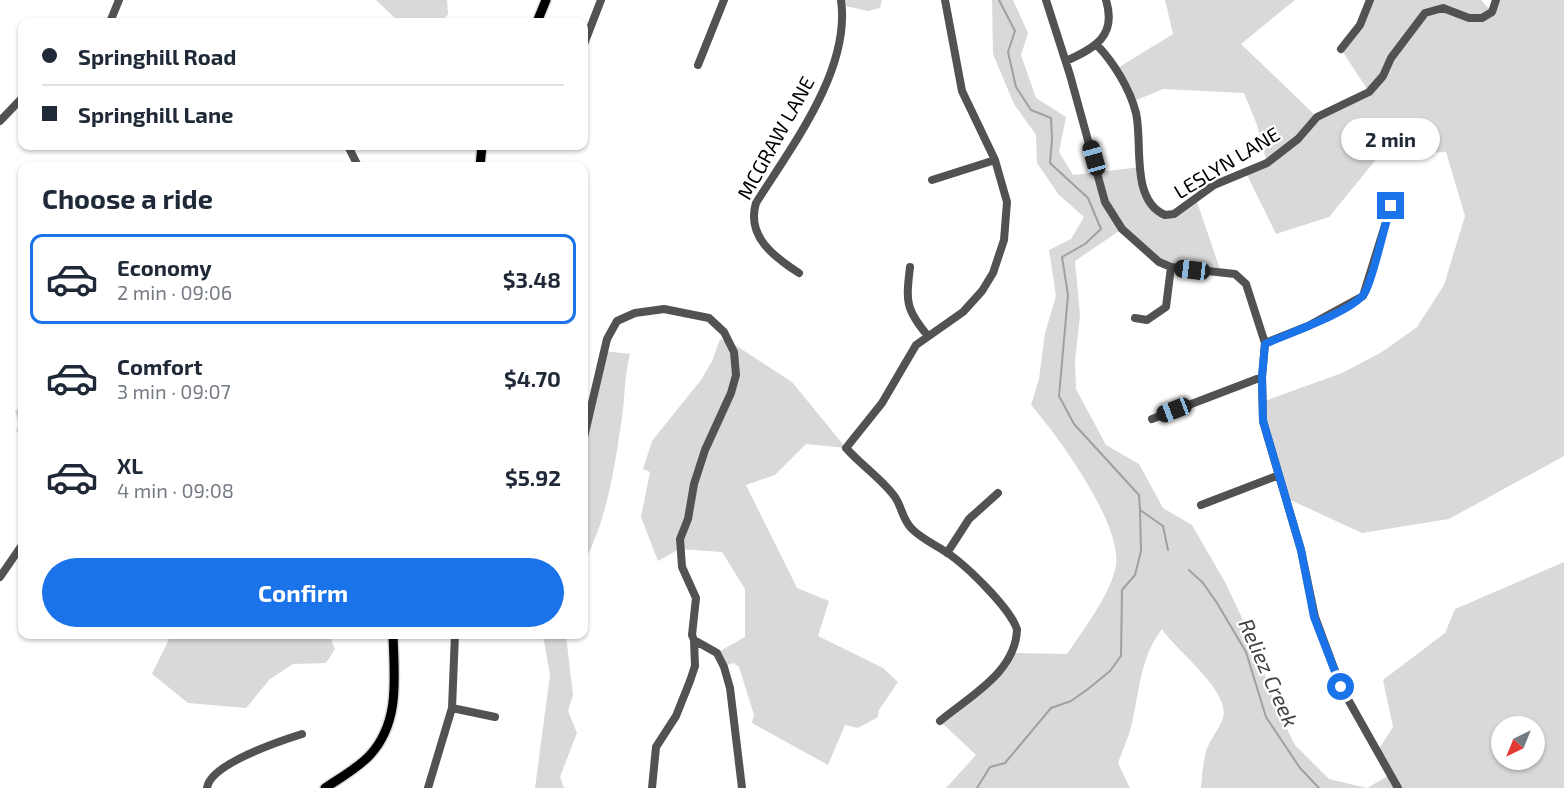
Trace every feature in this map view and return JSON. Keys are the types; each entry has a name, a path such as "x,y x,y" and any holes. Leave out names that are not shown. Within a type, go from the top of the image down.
{"main road":[{"path":"539,18 546,0"},
{"path":"325,788 370,755 388,726 395,698 393,639"}],"street":[{"path":"111,18 118,0"},
{"path":"588,34 600,0"},
{"path":"699,65 724,0"},
{"name":"MCGRAW LANE","path":"800,273 783,262 760,239 752,224 752,215 756,203 811,117 829,79 838,44 841,0"},
{"path":"940,721 1002,670 1012,653 1017,637 1014,620 1004,607 947,553 925,541 910,528 900,513 896,499 846,448 882,403 912,350 963,312 993,273 1004,240 1007,202 995,160 962,91 945,0"},
{"path":"1046,0 1066,61 1105,202 1111,214 1159,262 1171,267 1235,274 1246,284 1265,344 1262,377 1263,421 1301,550 1314,617 1341,687 1398,788"},
{"path":"1066,61 1096,45 1106,31 1111,14 1106,0"},
{"path":"1341,49 1360,25 1370,0"},
{"name":"LESLYN LANE","path":"1096,45 1116,69 1136,111 1140,135 1142,179 1152,205 1166,215 1174,214 1214,185 1267,163 1298,139 1317,117 1369,92 1383,76 1391,58 1425,13 1443,8 1469,18 1482,18 1492,12 1496,0"},
{"path":"0,121 18,102"},
{"path":"932,180 995,160"},
{"path":"1265,344 1308,326 1363,296 1391,206"},
{"path":"910,267 907,294 912,316 928,336"},
{"path":"1135,318 1147,320 1166,307 1171,267"},
{"path":"588,420 607,339 617,321 626,316 664,309 710,318 724,332 734,352 736,375 731,393 705,450 680,539 682,567 696,598 691,626 695,666 682,702 656,747 652,788"},
{"path":"1152,419 1262,377"},
{"path":"1201,505 1279,475"},
{"path":"947,553 969,519 998,493"},
{"path":"0,577 18,551"},
{"path":"428,788 452,708 455,639"},
{"path":"694,640 717,653 724,667 730,688 742,788"},
{"path":"452,708 495,717"},
{"path":"207,788 209,779 219,769 264,747 302,734"}],"shaded area":[{"path":"376,0 447,0 448,14 445,18 395,18"},
{"path":"841,0 882,0 880,8 868,11 841,5"},
{"path":"992,0 1013,0 1028,33 1021,55 1036,98 1066,117 1059,152 1073,175 1141,167 1152,205 1165,215 1196,199 1221,272 1171,267 1122,229 1075,261 1080,315 1075,362 1076,389 1106,445 1139,464 1163,508 1192,525 1225,582 1252,639 1278,711 1295,745 1329,779 1367,788 1201,788 1206,751 1223,718 1223,707 1211,684 1162,629 1154,640 1144,664 1131,727 1118,763 1130,788 946,788 976,755 940,721 974,693 1012,653 1067,654 1103,599 1116,565 1115,548 1099,505 1057,437 1031,405 1039,379 1045,333 1056,296 1049,250 1071,239 1084,217 1059,195 1037,163 1036,135 1014,104 993,54"},
{"path":"1165,0 1295,0 1241,44 1317,117 1369,92 1341,49 1360,25 1370,0 1481,0 1492,12 1496,0 1564,0 1564,456 1449,519 1362,533 1284,497 1262,402 1342,373 1382,352 1417,327 1444,285 1465,216 1446,152 1379,156 1329,217 1276,234 1246,173 1267,163 1257,125 1244,93 1163,89 1132,102 1116,69 1173,34"},
{"path":"720,339 735,345 792,382 846,448 806,444 775,475 746,485 797,588 829,601 818,636 883,668 898,682 879,710 878,717 858,728 845,725 828,765 752,723 754,715 739,667 734,663 727,665 720,651 745,637 745,589 722,552 679,549 658,561 641,517 650,472 643,469 652,441 701,380 712,361"},
{"path":"604,351 630,354 614,469 600,526 588,555 588,420"},
{"path":"1564,562 1564,788 1367,788 1390,775 1377,752 1393,727 1383,680 1445,633 1455,609"},
{"path":"169,639 331,639 335,649 326,663 293,664 270,679 246,708 188,703 152,674"},
{"path":"544,639 566,639 573,695 568,711 577,733 560,777 564,788 535,788 550,675"}],"waterway":[{"name":"Reliez Creek","path":"999,0 1015,31 1008,52 1016,87 1031,110 1051,118 1050,163 1088,198 1101,229 1085,244 1062,257 1068,295 1059,396 1074,424 1139,495 1140,510 1163,526 1168,550"},
{"path":"977,788 990,767 1005,763 1051,708 1071,701 1088,689 1110,671 1121,656 1122,590 1135,575 1141,551 1140,511"},
{"name":"Reliez Creek","path":"1189,570 1203,583 1217,603 1246,652 1266,717 1300,768 1319,788"}],"route":[{"path":"1341,687 1314,617 1301,550 1266,435 1263,421 1262,377 1265,344 1308,326 1363,296 1391,206"}]}
